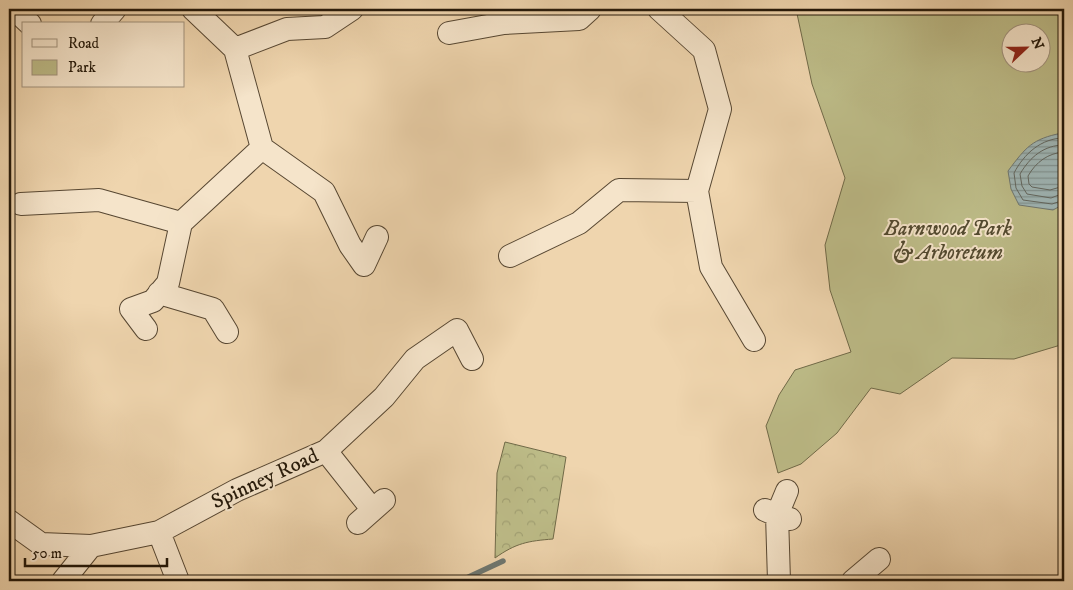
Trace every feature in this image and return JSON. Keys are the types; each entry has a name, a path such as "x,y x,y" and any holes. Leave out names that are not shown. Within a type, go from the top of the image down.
{"street":[{"path":"14,9 28,22"},
{"path":"104,22 115,9"},
{"path":"193,9 235,49 262,148 324,192 350,245 364,265 377,237"},
{"path":"449,33 504,23 580,19 590,9"},
{"path":"659,9 704,50 720,109 697,191 711,267 754,340"},
{"path":"235,49 287,29 324,27 355,11"},
{"path":"146,329 132,309 153,302 168,283 181,223 262,148"},
{"path":"509,256 579,222 619,190 697,191"},
{"path":"21,204 99,200 181,223"},
{"path":"160,294 213,309 227,332"},
{"name":"Spinney Road","path":"9,521 41,544 91,546 159,532 237,490 326,451 384,397 415,359 457,330 472,359"},
{"path":"326,451 372,510"},
{"path":"778,581 777,515 787,491"},
{"path":"159,532 178,581"},
{"path":"63,581 91,546"},
{"path":"853,581 880,558"}],"green space":[{"name":"Barnwood Park & Arboretum","path":"796,9 1064,9 1064,344 1014,359 952,358 900,394 871,388 837,433 801,464 778,473 766,426 779,395 795,370 851,352 830,290 825,245 845,178 812,84"},
{"path":"505,442 566,457 553,539 522,544 509,549 495,558 497,473"}],"water":[{"path":"1062,133 1064,135 1064,204 1053,210 1019,205 1011,189 1008,171 1030,145 1043,138"}],"waterway":[{"path":"460,581 503,561"}]}
